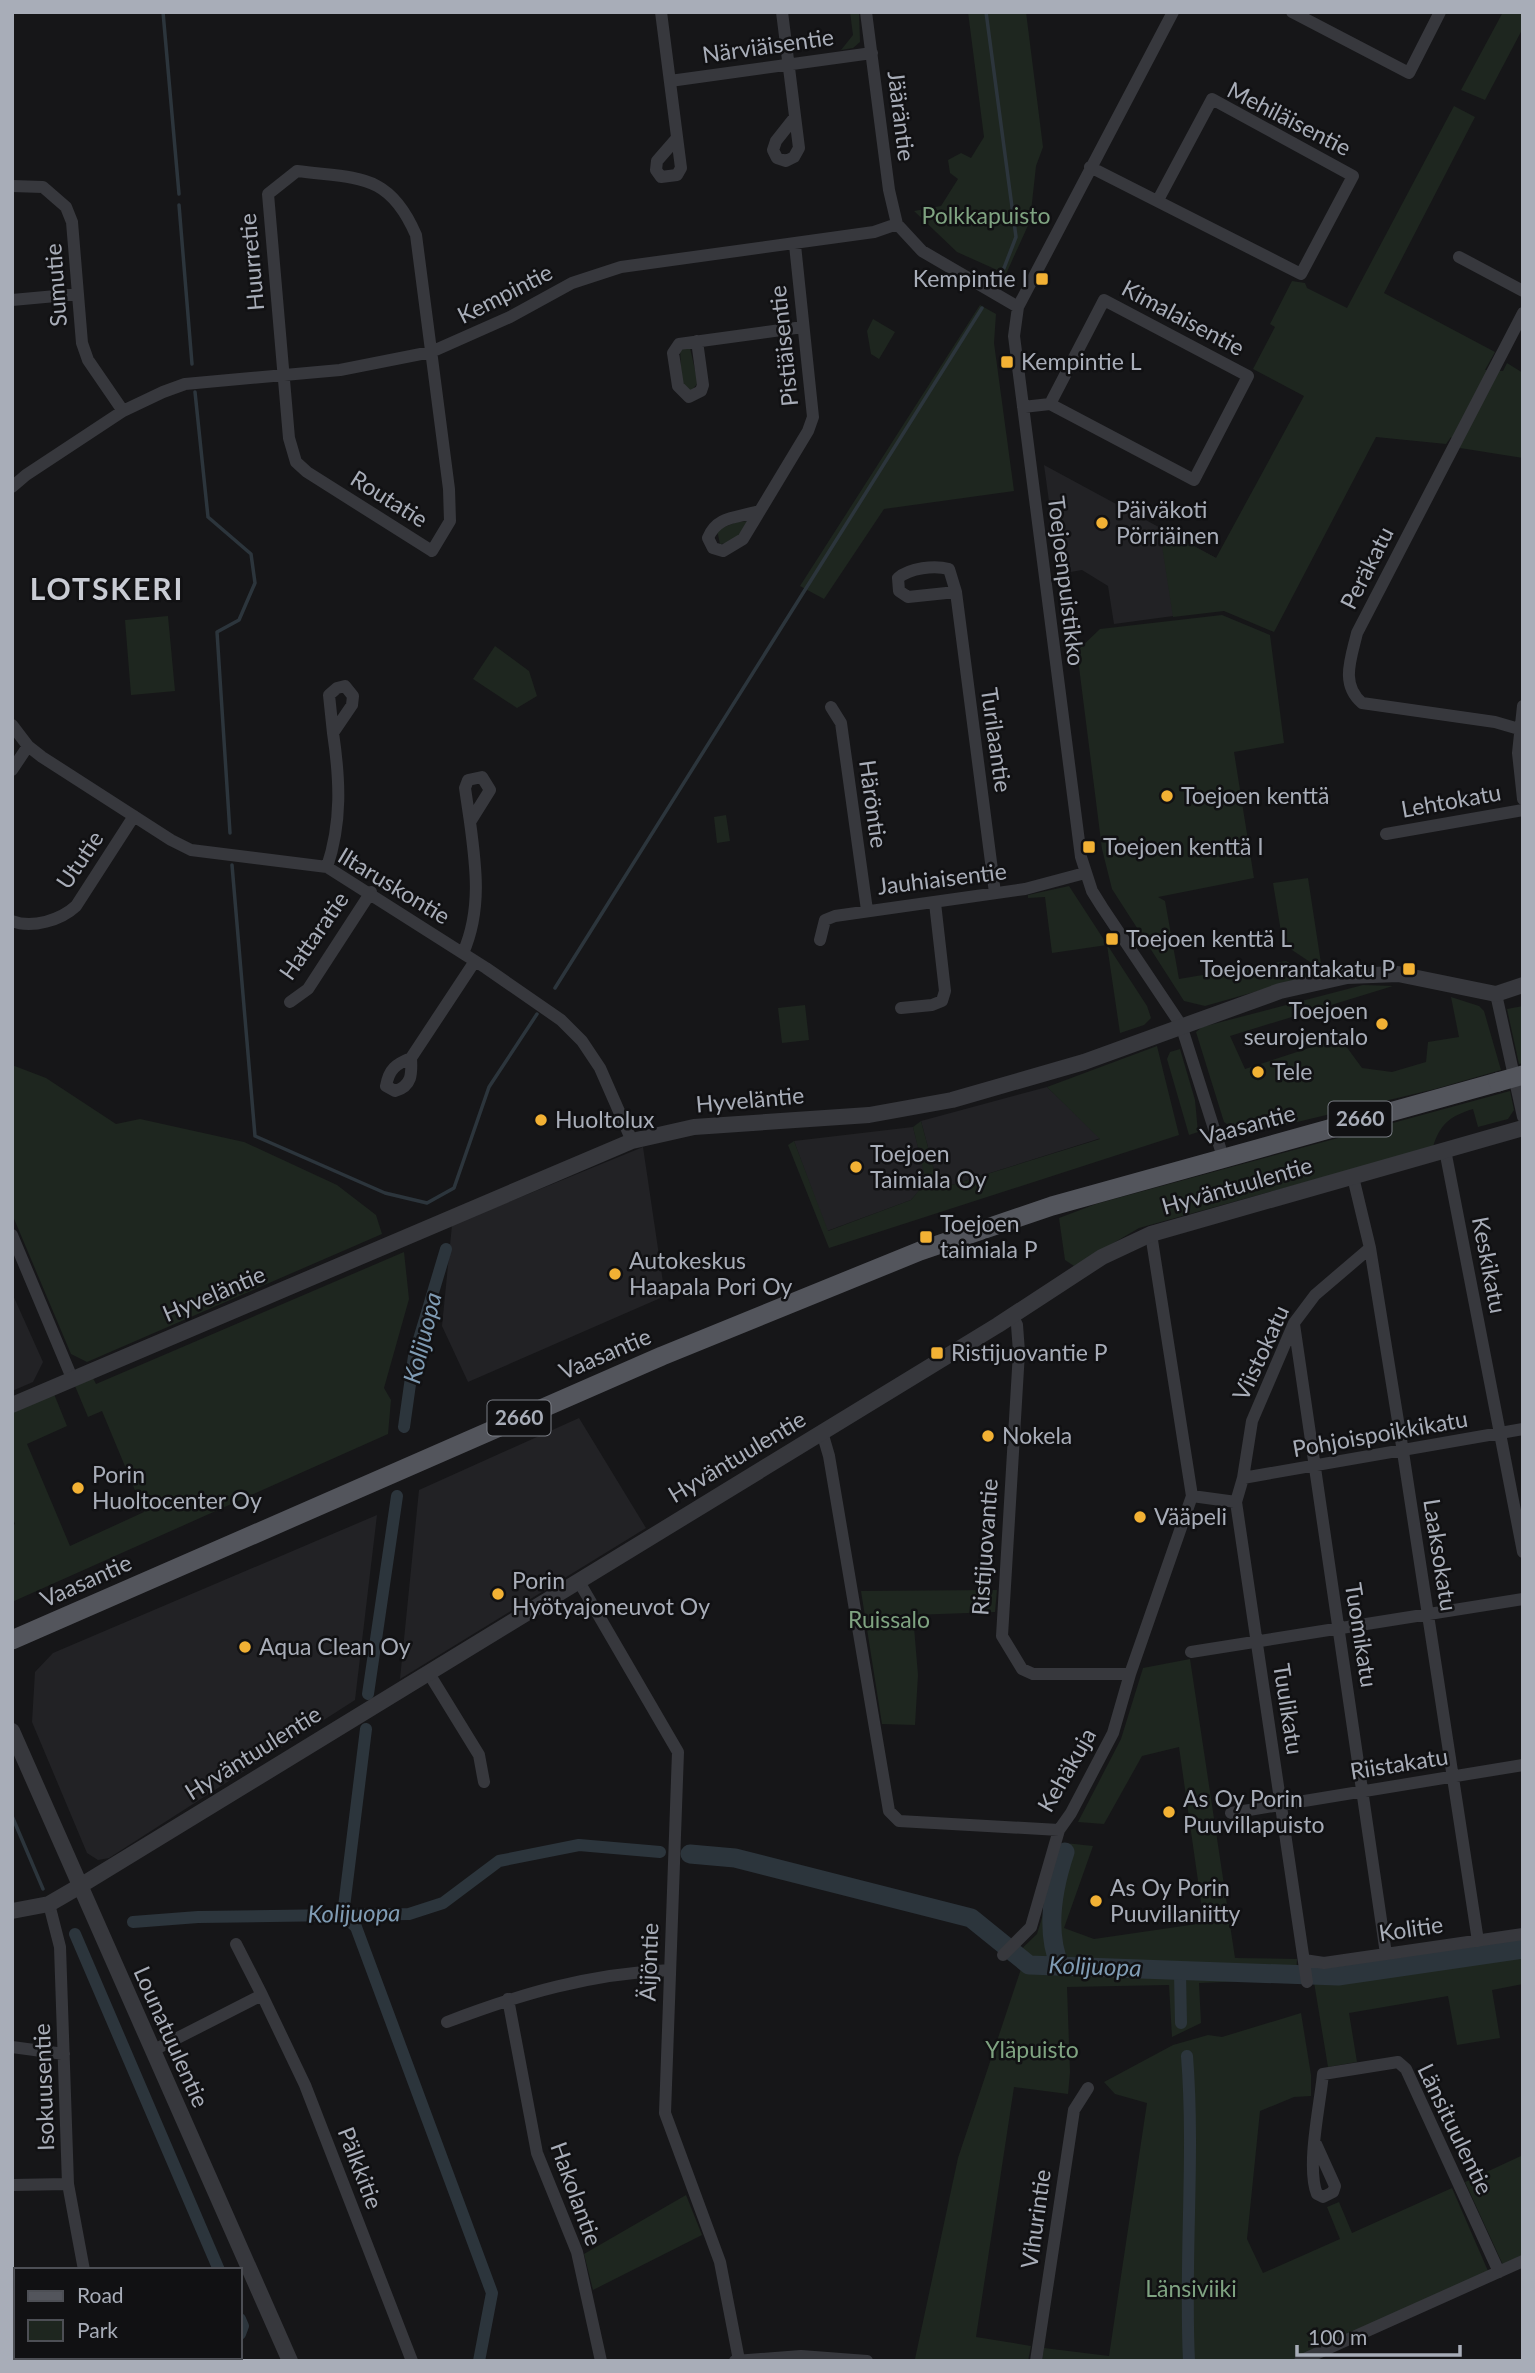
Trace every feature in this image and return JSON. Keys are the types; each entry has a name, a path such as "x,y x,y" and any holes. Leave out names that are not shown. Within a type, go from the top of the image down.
{"main road":[{"name":"Vaasantie","path":"12,1640 790,1301 920,1251 1052,1206 1523,1075"}],"street":[{"path":"661,12 677,138"},
{"path":"782,12 795,117"},
{"name":"Jääräntie","path":"866,12 889,190 897,224"},
{"name":"Toejoenpuistikko","path":"1173,12 1018,307 1014,336 1085,873 1102,907 1181,1025 1223,1157"},
{"path":"1292,12 1409,73 1440,12"},
{"name":"Närviäisentie","path":"670,81 872,53"},
{"name":"Mehiläisentie","path":"1090,167 1301,274 1353,176 1212,99 1158,200"},
{"name":"Huurretie","path":"283,376 268,194 297,171 372,181 392,195 406,212 416,235 431,352"},
{"name":"Sumutie","path":"12,187 43,187 66,206 72,222 82,343 88,360 123,411"},
{"path":"897,224 922,251 1018,307"},
{"name":"Kempintie","path":"12,487 123,411 185,384 340,370 431,352 510,317 572,283 621,267 794,245 874,232 897,224"},
{"name":"Pistiäisentie","path":"759,511 808,430 813,417 794,245"},
{"path":"1459,257 1523,291"},
{"path":"12,300 78,294"},
{"name":"Kimalaisentie","path":"1104,300 1248,376 1194,480 1050,404 1104,300"},
{"name":"Peräkatu","path":"1519,729 1495,722 1362,704 1351,693 1348,675 1357,633 1523,313"},
{"path":"697,341 803,327"},
{"name":"Routatie","path":"283,376 289,438 296,462 307,472 432,551 450,521 449,489 431,352"},
{"path":"1023,407 1050,404"},
{"name":"Turilaantie","path":"956,593 995,893"},
{"path":"1523,706 1519,729 1523,799"},
{"name":"Häröntie","path":"831,707 841,723 867,910"},
{"path":"12,725 28,746 12,770"},
{"path":"327,867 339,818 340,792 333,733"},
{"name":"Iltaruskontie","path":"28,746 191,850 327,867 371,892 561,1020 582,1041 600,1068 632,1141"},
{"name":"Lehtokatu","path":"1386,834 1523,810"},
{"name":"Ututie","path":"12,921 23,924 66,914 76,906 134,816"},
{"path":"463,953 469,940 477,900 477,873 470,822"},
{"name":"Jauhiaisentie","path":"820,940 825,920 867,910 935,903 1048,885 1085,873"},
{"name":"Hattaratie","path":"290,1002 308,989 371,892"},
{"path":"901,1008 932,1006 942,1001 946,991 935,903"},
{"path":"411,1058 475,961"},
{"name":"Hyveläntie","path":"12,1405 632,1141 707,1126 869,1115 918,1108 1048,1073 1280,992 1347,976 1398,974 1496,994 1523,985"},
{"path":"1496,994 1523,1116"},
{"name":"Hyväntuulentie","path":"12,1911 49,1904 79,1886 822,1432 1102,1257 1151,1234 1523,1128"},
{"name":"Keskikatu","path":"1445,1150 1523,1552"},
{"name":"Laaksokatu","path":"1353,1177 1370,1248 1404,1452 1478,1941"},
{"name":"Kehäkuja","path":"822,1432 829,1456 889,1811 899,1821 1059,1830 1071,1813 1113,1732 1130,1674 1192,1496 1151,1234"},
{"path":"12,1235 72,1378"},
{"name":"Viistokatu","path":"1236,1502 1243,1478 1252,1421 1294,1323 1315,1295 1370,1248"},
{"name":"Ristijuovantie","path":"1012,1315 1017,1325 1019,1352 1002,1636 1022,1668 1033,1674 1130,1674"},
{"name":"Tuomikatu","path":"1294,1323 1386,1954"},
{"name":"Pohjoispoikkikatu","path":"1243,1478 1404,1452 1523,1429"},
{"path":"1192,1496 1236,1502"},
{"name":"Tuulikatu","path":"1236,1502 1307,1982"},
{"name":"Äijöntie","path":"578,1580 678,1752 665,2113 720,2263 737,2360"},
{"path":"1191,1652 1523,1599"},
{"path":"428,1672 479,1755 484,1782"},
{"name":"Lounatuulentie","path":"12,1731 290,2361"},
{"name":"Riistakatu","path":"1231,1812 1523,1765"},
{"path":"1003,1955 1031,1927 1059,1830"},
{"name":"Isokuusentie","path":"49,1904 60,1947 68,2184 84,2268"},
{"name":"Kolitie","path":"1305,1962 1324,1963 1523,1934"},
{"name":"Pälkkitie","path":"236,1944 306,2085 412,2361"},
{"path":"447,2022 554,1985 627,1972 670,1970"},
{"path":"152,2051 262,1995"},
{"name":"Hakolantie","path":"508,1999 537,2153 577,2252 601,2361"},
{"path":"12,2047 64,2054"},
{"name":"Länsituulentie","path":"1316,2144 1323,2074 1398,2062 1406,2068 1499,2272"},
{"name":"Vihurintie","path":"1036,2361 1074,2109 1088,2088"},
{"path":"12,2186 68,2184"},
{"path":"1300,2361 1523,2261"},
{"path":"737,2360 801,2356 867,2361"}],"shaded area":[{"name":"Päiväkoti Pörriäinen","path":"1044,465 1216,558 1188,614 1114,624 1108,586 1082,570 1059,574"},
{"path":"1047,1087 1101,1138 939,1189 921,1121"},
{"path":"913,1127 927,1182 911,1200 827,1231 794,1141"},
{"path":"643,1147 665,1296 468,1382 442,1326 452,1225"},
{"path":"12,1293 43,1362 33,1382 12,1391"},
{"path":"579,1418 646,1528 400,1679 419,1490"},
{"path":"377,1515 355,1700 109,1858 98,1860 87,1853 32,1722 35,1672 53,1653"}],"green space":[{"path":"850,12 859,12 860,42 853,48 841,50 853,35"},
{"name":"Polkkapuisto","path":"968,12 1026,12 1043,147 1036,166 1030,221 1006,274 957,252 914,211 941,206 958,179 950,173 948,160 961,153 971,158 984,137"},
{"path":"1503,12 1523,12 1523,28 1485,100 1461,90"},
{"path":"1454,106 1475,117 1384,293 1495,352 1485,370 1503,371 1507,363 1523,373 1523,458 1460,448 1451,437 1446,444 1376,437 1274,632 1224,611 1173,617 1162,546 1170,533 1216,558 1304,396 1253,369 1275,327 1270,324 1292,281 1305,283 1307,288 1347,308"},
{"path":"980,305 996,314 994,343 1014,491 884,509 824,599 800,586"},
{"path":"873,319 895,332 879,359 871,354 867,331"},
{"path":"690,348 698,383 691,391 682,385 680,350"},
{"path":"749,521 733,540 720,544 717,530 737,522"},
{"path":"1222,615 1270,635 1284,743 1234,752 1254,878 1158,897 1165,901 1179,979 1286,961 1311,976 1205,1006 1184,1001 1112,889 1102,849 1077,651 1100,629"},
{"path":"168,616 175,691 131,695 125,620"},
{"path":"495,646 529,671 537,696 517,708 473,679"},
{"path":"726,815 730,841 717,843 714,817"},
{"path":"1308,878 1322,970 1283,944 1273,883"},
{"path":"1069,886 1147,1006 1151,1018 1144,1025 1120,1033 1107,945 1052,953 1045,897 1028,898 1028,895"},
{"path":"1363,985 1393,986 1230,1036 1245,1069 1340,1038 1362,1068 1392,1072 1426,1062 1428,1042 1459,1037 1451,997 1479,1006 1484,1011 1501,1070 1435,1089 1243,1135 1224,1122 1196,1032 1202,1027"},
{"path":"805,1005 809,1040 782,1043 778,1008"},
{"path":"1523,1006 1523,1063 1519,1064 1507,1009"},
{"path":"1157,1046 1179,1135 829,1248 788,1145 794,1141 828,1231 911,1200 926,1182 913,1127 921,1121 939,1189 1100,1139 1047,1087"},
{"path":"1180,1049 1195,1100 1198,1132 1189,1135 1167,1059 1170,1052"},
{"path":"12,1065 46,1078 116,1124 140,1119 244,1142 337,1185 376,1215 382,1234 87,1362 71,1354 12,1214"},
{"path":"1510,1091 1514,1110 1508,1119 1478,1127 1473,1109 1447,1122 1433,1147 1139,1228 1074,1266 1065,1260 1059,1218 1096,1204"},
{"path":"404,1252 409,1299 384,1388 391,1400 388,1434 12,1602 12,1526 15,1524 12,1517 12,1413 54,1394 67,1426 27,1444 70,1546 144,1512 102,1411 88,1417 75,1386 93,1378 96,1384"},
{"name":"Ruissalo","path":"997,1590 995,1612 913,1615 918,1675 915,1725 882,1724 861,1591"},
{"name":"Yläpuisto","path":"1190,1659 1235,1958 1297,1959 1296,1979 1199,1983 1201,2023 1172,2037 1169,1985 1067,1987 1070,2072 1068,2094 1014,2087 976,2337 1031,2346 1028,2361 915,2359 958,2158 1021,1969 1010,1960 1037,1934 1065,1843 1093,1846 1064,1928 1094,1939 1204,1923 1179,1747 1142,1756 1104,1824 1078,1822 1121,1739 1143,1668"},
{"path":"1523,1942 1523,1984 1492,1990 1500,2038 1457,2045 1448,1996 1349,2013 1357,2062 1328,2067 1312,1970 1323,1971"},
{"name":"Länsiviiki","path":"1301,2013 1311,2075 1311,2096 1294,2097 1260,2111 1247,2239 1263,2273 1340,2239 1327,2207 1339,2202 1352,2233 1452,2188 1488,2271 1290,2361 1042,2361 1044,2348 1109,2356 1147,2103 1115,2094 1104,2082 1173,2045 1208,2035 1222,2037"},
{"path":"1523,2155 1523,2256 1503,2265 1465,2182"},
{"path":"686,2195 702,2235 593,2290 584,2254"}],"waterway":[{"path":"163,12 179,194"},
{"path":"986,12 1016,237 1004,268"},
{"path":"179,205 192,364"},
{"path":"555,988 982,308"},
{"path":"195,392 208,517 251,554 255,583 239,620 217,632 230,833"},
{"path":"232,865 255,1136 385,1193 427,1203 454,1188 489,1087 537,1014"},
{"name":"Kolijuopa","path":"404,1427 414,1356 446,1249"},
{"name":"Kolijuopa","path":"368,1694 397,1496"},
{"path":"366,1729 343,1915 356,1927 492,2293 479,2361"},
{"path":"12,1816 43,1889"},
{"name":"Kolijuopa","path":"133,1922 198,1917 409,1914 443,1903 499,1861 579,1845 660,1852"},
{"path":"1060,1966 1055,1953 1052,1909 1065,1852"},
{"name":"Kolijuopa","path":"690,1854 735,1858 971,1918 1029,1965 1338,1976 1523,1949"},
{"path":"75,1934 218,2268"},
{"path":"1180,1973 1181,2023"},
{"path":"1187,2056 1190,2132 1189,2361"},
{"path":"242,2324 242,2329"}],"place":[{"name":"Kempintie I","path":"1042,279"},
{"name":"Kempintie L","path":"1007,362"},
{"name":"Päiväkoti Pörriäinen","path":"1102,523"},
{"name":"Toejoen kenttä","path":"1167,796"},
{"name":"Toejoen kenttä I","path":"1089,847"},
{"name":"Toejoen kenttä L","path":"1112,939"},
{"name":"Toejoenrantakatu P","path":"1409,969"},
{"name":"Toejoen seurojentalo","path":"1382,1024"},
{"name":"Tele","path":"1258,1072"},
{"name":"Huoltolux","path":"541,1120"},
{"name":"Toejoen Taimiala Oy","path":"856,1167"},
{"name":"Toejoen taimiala P","path":"926,1237"},
{"name":"Autokeskus Haapala Pori Oy","path":"615,1274"},
{"name":"Ristijuovantie P","path":"937,1353"},
{"name":"Nokela","path":"988,1436"},
{"name":"Porin Huoltocenter Oy","path":"78,1488"},
{"name":"Vääpeli","path":"1140,1517"},
{"name":"Porin Hyötyajoneuvot Oy","path":"498,1594"},
{"name":"Aqua Clean Oy","path":"245,1647"},
{"name":"As Oy Porin Puuvillapuisto","path":"1169,1812"},
{"name":"As Oy Porin Puuvillaniitty","path":"1096,1901"}],"district":[{"name":"LOTSKERI","path":"107,590"}]}
